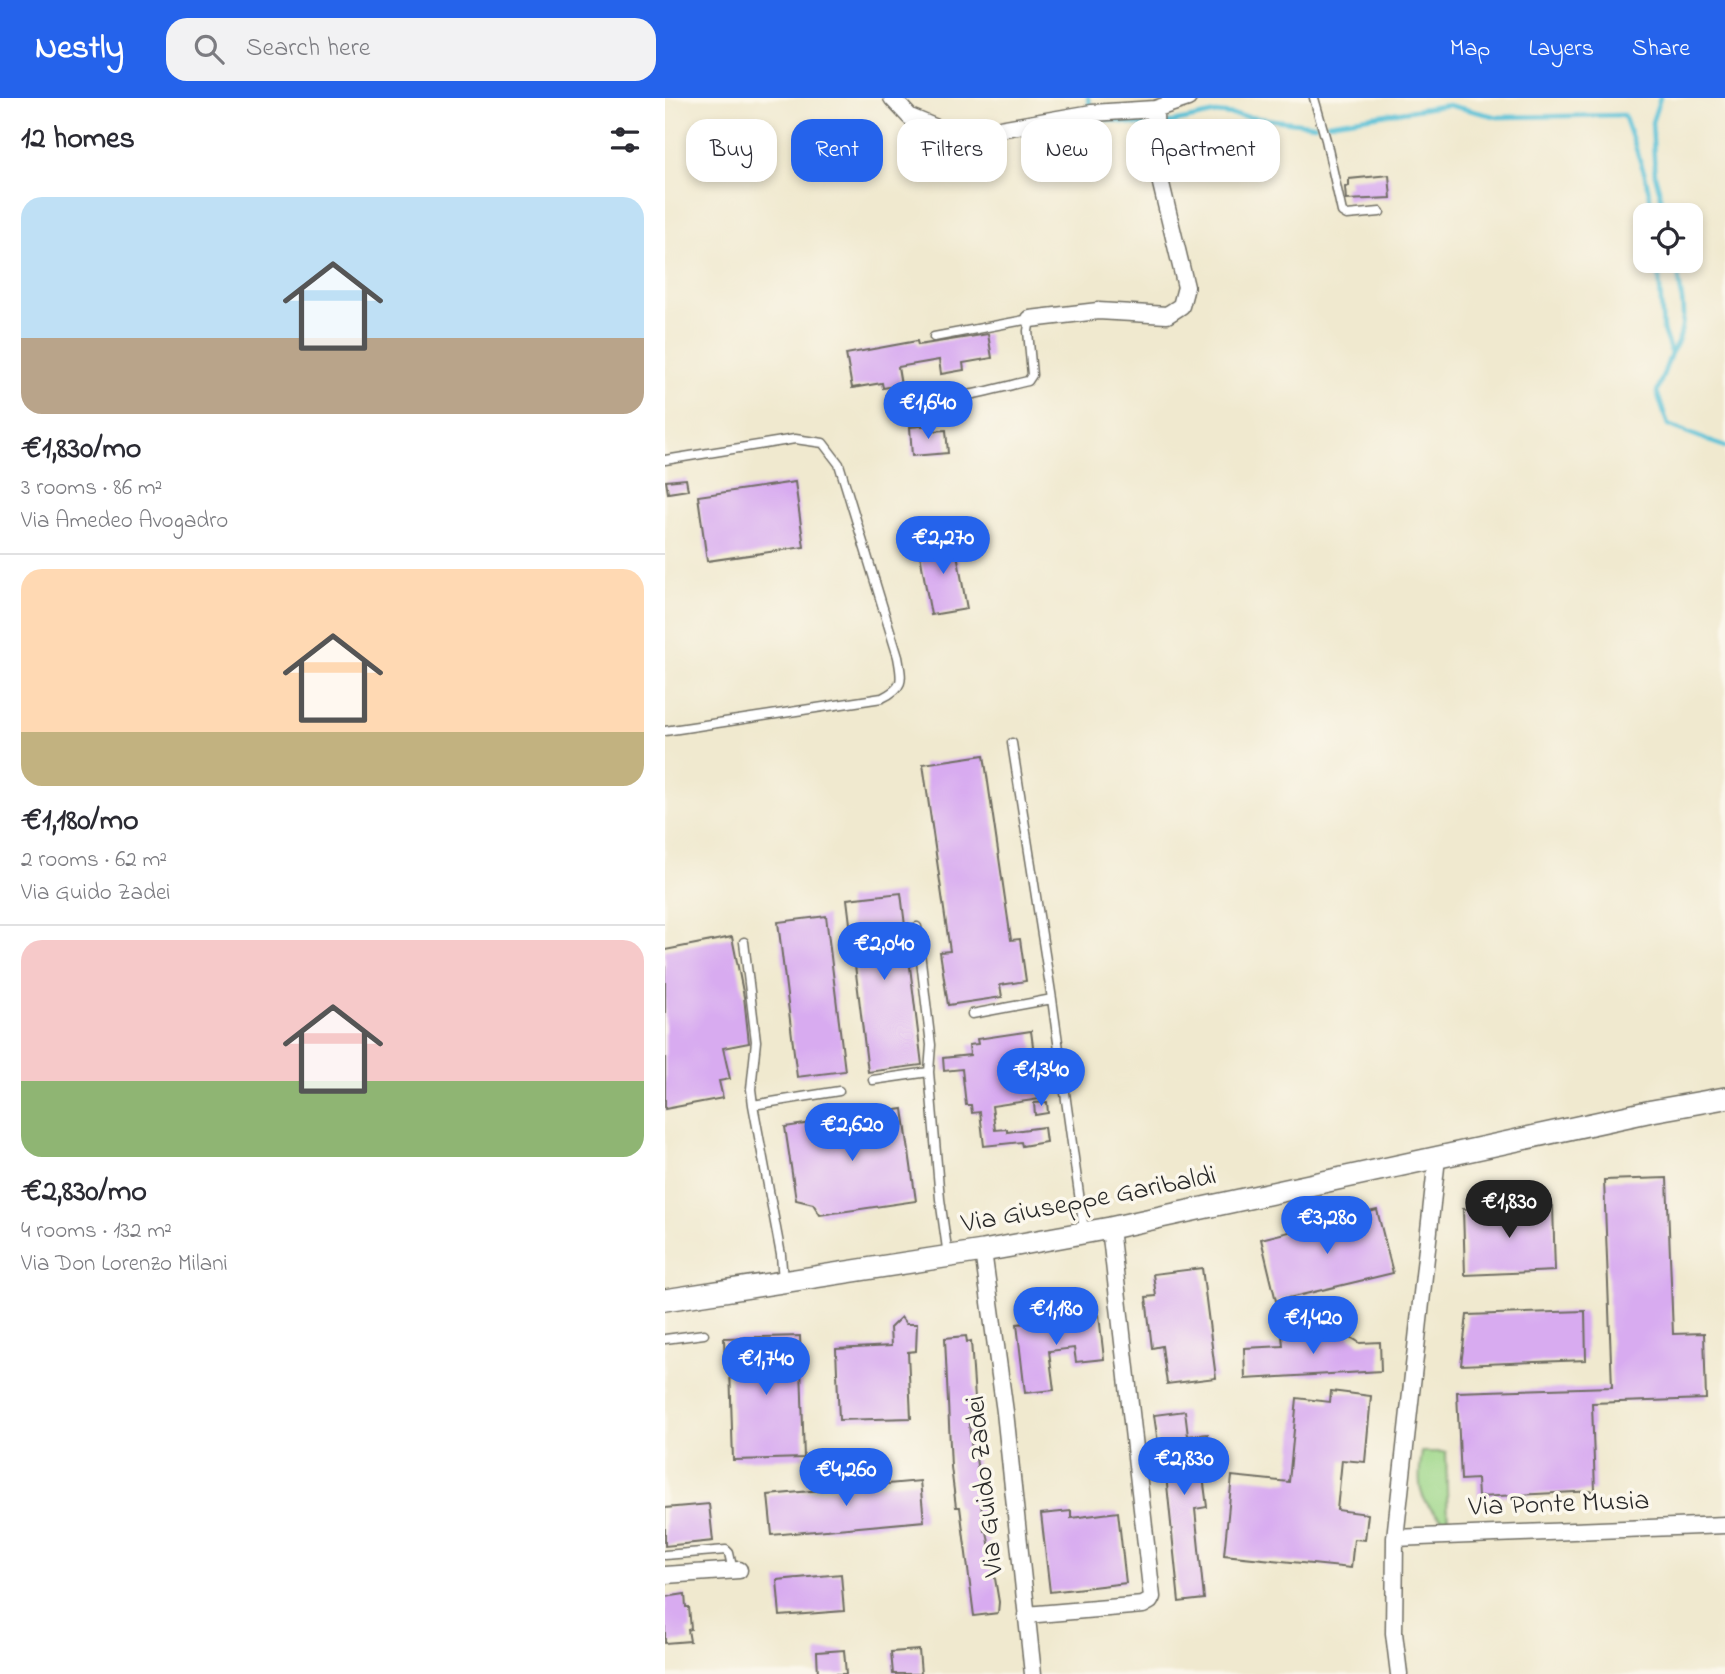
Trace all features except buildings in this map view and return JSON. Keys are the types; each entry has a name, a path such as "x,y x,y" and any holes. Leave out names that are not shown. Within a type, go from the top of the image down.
{"street":[{"path":"892,98 910,117 939,129 971,134 1092,113 1155,109 1188,98"},
{"path":"1030,318 1098,312 1167,315 1181,306 1186,287 1156,163 1155,109"},
{"name":"Via Giuseppe Garibaldi","path":"665,1300 1085,1233 1652,1111 1725,1098"},
{"path":"1399,1674 1394,1633 1395,1538 1437,1158"},
{"path":"1026,1615 1143,1605 1152,1597 1110,1228"},
{"name":"Via Guido Zadei","path":"983,1251 1005,1412 1033,1674"},
{"name":"Via Ponte Musia","path":"1395,1538 1725,1525"},
{"path":"665,1575 736,1570"}],"lane":[{"path":"1314,98 1342,212 1347,215 1380,212"},
{"path":"910,395 953,398 1028,381 1032,376 1028,331 1030,318 934,337"},
{"path":"665,460 795,439 823,443 839,464 898,657 901,675 896,691 882,698 665,731"},
{"path":"1011,743 1052,999 1085,1233"},
{"path":"917,927 931,1045 929,1072 940,1199 949,1256"},
{"path":"744,942 756,1041 751,1089 781,1255 783,1282"},
{"path":"972,1014 1052,999"},
{"path":"873,1080 929,1072"},
{"path":"753,1105 839,1091"},
{"path":"665,1339 704,1334"},
{"path":"665,1555 726,1550 736,1570"}],"green space":[{"path":"1422,1452 1446,1452 1448,1523 1430,1508 1421,1492"}],"waterway":[{"path":"1088,98 1091,109"},
{"path":"1660,98 1652,122 1655,175 1663,203"},
{"path":"1328,123 1448,105 1498,117 1624,115 1645,175 1651,203"},
{"path":"1112,120 1150,127 1216,113 1315,125"},
{"path":"1659,273 1663,330 1671,353 1657,392 1668,425 1725,447"},
{"path":"1671,353 1677,343 1683,320 1678,273"}]}
